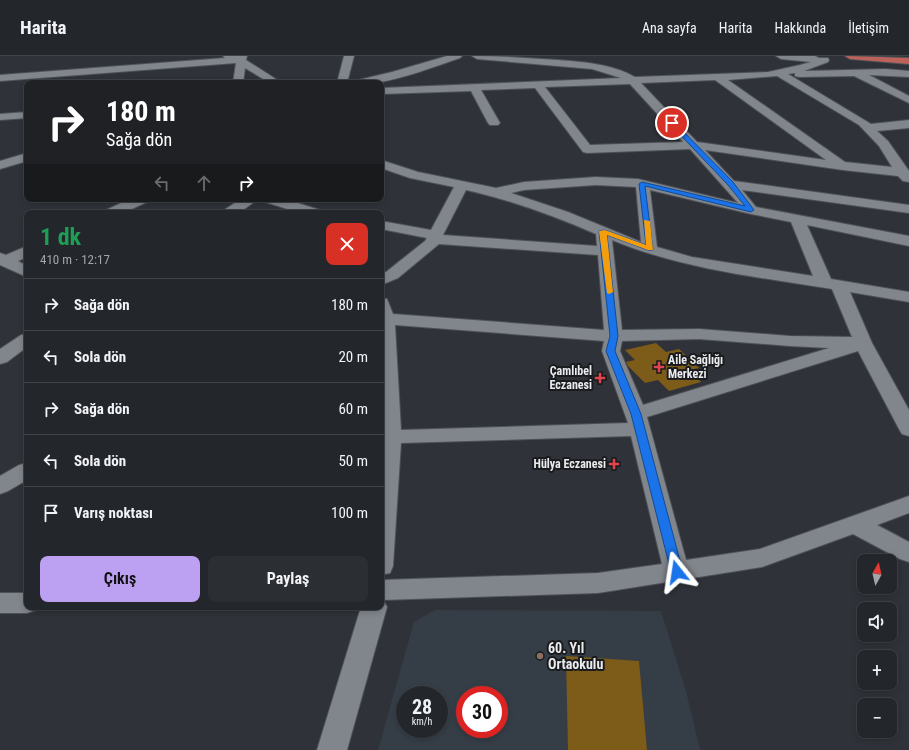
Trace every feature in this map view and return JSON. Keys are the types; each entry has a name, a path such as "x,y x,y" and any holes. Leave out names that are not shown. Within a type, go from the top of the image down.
{"highway":[{"path":"850,56 909,61"}],"street":[{"path":"226,56 241,58 273,80"},
{"path":"343,80 349,56"},
{"path":"422,56 422,68"},
{"path":"374,80 422,68 457,56"},
{"path":"477,56 593,66 622,74 632,80 730,184 751,210"},
{"path":"781,56 909,67"},
{"path":"0,78 241,58"},
{"path":"238,80 241,58"},
{"path":"384,92 768,75 803,68 831,60"},
{"path":"779,73 909,74"},
{"path":"779,73 863,123 884,144 905,176"},
{"path":"857,73 909,100"},
{"path":"719,78 843,166"},
{"path":"538,85 587,149 693,145 905,176"},
{"path":"474,87 494,123"},
{"path":"0,117 24,115"},
{"path":"868,128 909,124"},
{"path":"892,157 909,158"},
{"path":"0,164 24,158"},
{"path":"384,165 415,175 495,192 563,215 650,249 690,261 909,297"},
{"path":"495,192 524,186 596,181 642,184 751,210 909,242"},
{"path":"642,184 650,249"},
{"path":"730,184 909,209"},
{"path":"384,279 392,275 431,244 462,185"},
{"path":"118,210 135,202"},
{"path":"234,210 246,202"},
{"path":"279,202 305,210"},
{"path":"797,219 909,429"},
{"path":"384,226 435,237 605,252"},
{"path":"603,231 614,336 611,351 638,421 677,572"},
{"path":"2,260 24,252"},
{"path":"2,260 24,271"},
{"path":"384,311 614,336 699,334 790,341 863,343"},
{"path":"384,327 391,437 384,527"},
{"path":"0,358 24,341"},
{"path":"391,437 638,421 863,343"},
{"path":"0,486 24,472"},
{"path":"384,590 598,583 677,572 762,558 909,504"},
{"path":"855,524 909,553"},
{"path":"0,603 24,603"},
{"path":"332,750 373,610"}],"shaded area":[{"name":"60. Yıl Ortaokulu","path":"435,610 661,611 686,691 700,750 378,750 414,622"}],"building":[{"path":"656,343 666,352 679,349 699,368 689,370 701,382 669,391 658,380 645,383 628,366 626,362 635,360 625,350"},
{"path":"566,656 639,661 647,750 568,750"}],"slow traffic":[{"path":"609,292 603,231 650,249 647,221"}],"place":[{"name":"Aile Sağlığı Merkezi","path":"659,367"},
{"name":"Çamlıbel Eczanesi","path":"600,378"},
{"name":"Hülya Eczanesi","path":"614,464"},
{"name":"60. Yıl Ortaokulu","path":"540,656"}],"route":[{"path":"672,123 730,184 751,210 642,184 650,249 603,231 614,336 611,351 636,414 677,572"}]}
